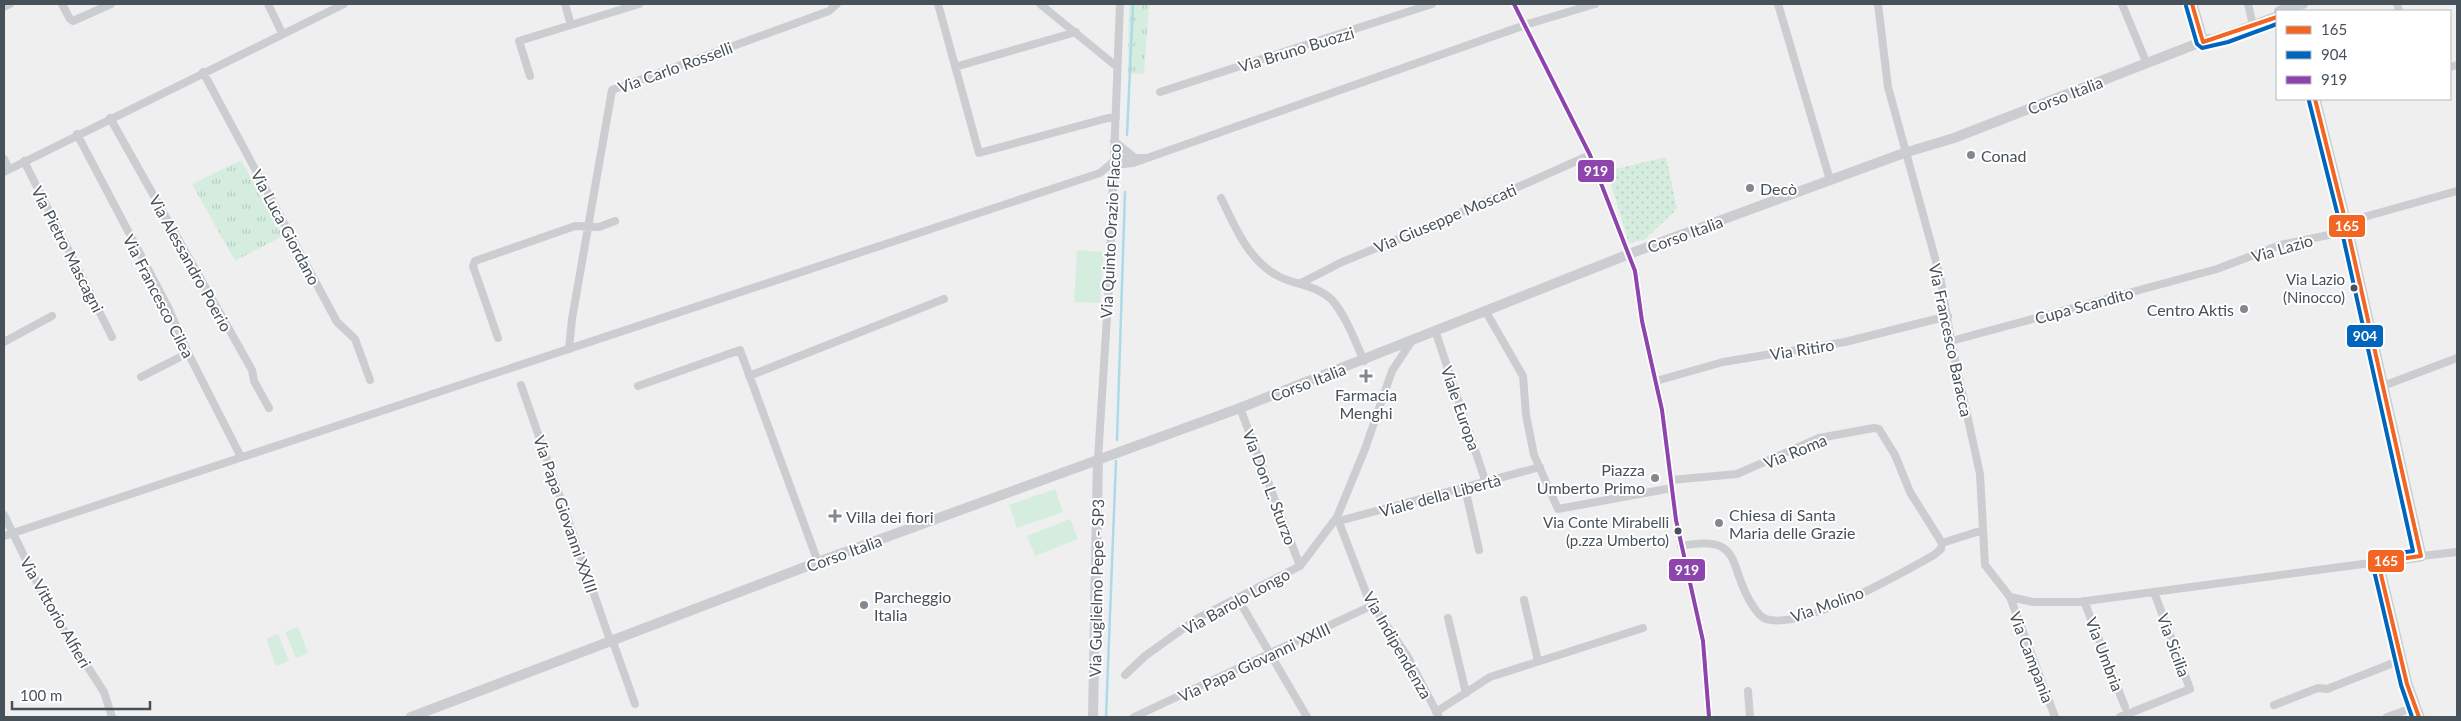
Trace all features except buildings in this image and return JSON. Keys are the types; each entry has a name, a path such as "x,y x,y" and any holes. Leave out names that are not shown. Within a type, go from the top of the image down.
{"main road":[{"path":"2192,4 2203,42"},
{"name":"Corso Italia","path":"2203,42 2226,36 2276,17"},
{"path":"2315,100 2347,227 2421,556 2378,562 2401,660 2417,712"}],"street":[{"path":"4,7 10,4"},
{"path":"62,4 73,21 111,4"},
{"path":"268,4 282,33"},
{"path":"4,159 6,171 77,134 343,4"},
{"path":"565,4 571,25"},
{"path":"530,76 518,41 639,4"},
{"name":"Via Carlo Rosselli","path":"569,349 612,90 829,11 837,4"},
{"path":"938,4 980,154 1108,118 1116,118"},
{"path":"1040,4 1116,66"},
{"name":"Via Quinto Orazio Flacco","path":"1098,459 1116,118 1116,66 1120,4"},
{"name":"Via Bruno Buozzi","path":"1160,92 1432,4"},
{"path":"1514,4 1590,155 1635,271 1642,321 1656,381 1681,546 1695,613 1703,640 1710,717"},
{"path":"8,535 1100,173 1113,162 1123,164 1145,158 1525,25 1595,4"},
{"path":"1778,4 1830,180"},
{"name":"Via Francesco Baracca","path":"1878,4 1888,87 1904,153 1940,276 1951,341 1980,474 1985,565 2010,597"},
{"path":"2122,4 2147,64"},
{"path":"2248,4 2252,21"},
{"name":"Corso Italia","path":"2284,10 2304,4"},
{"name":"Corso Italia","path":"411,717 818,562 1240,408 1436,333 1629,254 1904,153 1954,138 2276,13"},
{"path":"955,67 1076,32"},
{"name":"Via Luca Giordano","path":"203,72 335,318 355,339 370,380"},
{"name":"Via Alessandro Poerio","path":"110,118 252,370 254,381 269,408"},
{"name":"Via Francesco Cilea","path":"77,134 168,307 188,353 241,457"},
{"path":"1114,141 1133,160"},
{"name":"Via Giuseppe Moscati","path":"1301,283 1342,262 1590,155"},
{"path":"1100,173 1113,175 1133,160"},
{"name":"Via Pietro Mascagni","path":"24,161 112,337"},
{"name":"Via Lazio","path":"2217,269 2280,245 2347,227 2457,191"},
{"path":"1222,198 1240,236 1252,253 1279,277 1301,283 1331,299 1344,319 1364,361"},
{"path":"498,338 473,266 474,261 575,226 604,226 615,221"},
{"name":"Cupa Scandito","path":"1951,341 2217,269"},
{"path":"749,376 944,299"},
{"path":"1486,312 1523,376 1526,415 1534,454 1558,509 1672,488"},
{"path":"4,342 52,316"},
{"name":"Via Ritiro","path":"1656,381 1723,362 1845,342 1948,316"},
{"name":"Viale Europa","path":"1436,333 1486,482"},
{"name":"Via Barolo Longo","path":"1125,675 1145,656 1198,618 1300,566 1338,519 1392,371 1412,342"},
{"path":"638,386 740,350 818,562"},
{"path":"141,377 188,353"},
{"path":"2382,386 2457,358"},
{"name":"Via Papa Giovanni XXIII","path":"521,385 635,704"},
{"name":"Via Don L. Sturzo","path":"1240,408 1300,566"},
{"name":"Via Roma","path":"1671,480 1737,474 1819,438 1874,428 1879,429 1895,455 1910,492 1942,543"},
{"name":"Via Guglielmo Pepe - SP3","path":"1093,717 1098,459"},
{"name":"Viale della Libertà","path":"1338,519 1465,488 1540,467"},
{"path":"1465,488 1479,550"},
{"name":"Via Vittorio Alfieri","path":"4,515 8,535 49,606 104,692 112,717"},
{"name":"Via Indipendenza","path":"1338,519 1368,598 1408,657 1438,715"},
{"path":"1942,543 1983,530"},
{"name":"Via Molino","path":"1681,546 1711,542 1729,552 1736,563 1744,591 1755,609 1762,617 1776,621 1788,620 1826,609 1882,583 1934,555 1941,548 1942,543"},
{"path":"2421,556 2457,552"},
{"path":"2010,597 2033,602 2084,601 2378,562"},
{"name":"Via Sicilia","path":"2124,713 2190,688 2154,592"},
{"path":"1237,597 1307,717"},
{"name":"Via Campania","path":"2010,597 2055,717"},
{"path":"1524,600 1538,661"},
{"name":"Via Umbria","path":"2084,601 2124,713"},
{"name":"Via Papa Giovanni XXIII","path":"1134,717 1373,605"},
{"path":"1448,618 1466,693"},
{"path":"1438,715 1490,677 1643,628"},
{"path":"2274,705 2318,688 2327,689 2401,660"},
{"path":"1748,691 1750,717"},
{"path":"2387,717 2417,712"}],"green space":[{"path":"1129,4 1149,4 1144,74 1128,73"},
{"path":"1666,157 1677,209 1644,240 1629,243 1607,171"},
{"path":"241,160 283,236 235,261 192,184"},
{"path":"1077,250 1104,252 1100,303 1074,302"},
{"path":"1055,489 1063,512 1017,528 1009,505"},
{"path":"1070,519 1078,539 1035,556 1027,536"},
{"path":"298,627 308,653 296,658 285,632"},
{"path":"278,634 289,661 276,666 266,639"}],"waterway":[{"path":"1127,135 1133,4"},
{"path":"1117,440 1125,192"},
{"path":"1106,717 1116,461"}],"transit line":[{"name":"919","path":"1514,4 1590,155 1635,271 1642,321 1662,410 1676,520 1703,641 1709,717"},
{"name":"165","path":"2192,4 2203,42 2276,17"},
{"name":"904","path":"2186,6 2197,44 2202,48 2228,42 2276,24"},
{"name":"165","path":"2315,100 2348,231 2421,556 2378,562 2407,684 2419,717"},
{"name":"904","path":"2309,101 2342,232 2413,551 2377,556 2372,562 2401,685 2412,717"}],"place":[{"name":"Conad","path":"1971,155"},
{"name":"Decò","path":"1750,188"},
{"name":"Via Lazio (Ninocco)","path":"2354,288"},
{"name":"Centro Aktis","path":"2244,309"},
{"name":"Farmacia Menghi","path":"1366,376"},
{"name":"Piazza Umberto Primo","path":"1655,478"},
{"name":"Villa dei fiori","path":"835,516"},
{"name":"Chiesa di Santa Maria delle Grazie","path":"1719,523"},
{"name":"Via Conte Mirabelli (p.zza Umberto)","path":"1678,531"},
{"name":"Parcheggio Italia","path":"864,605"}]}
